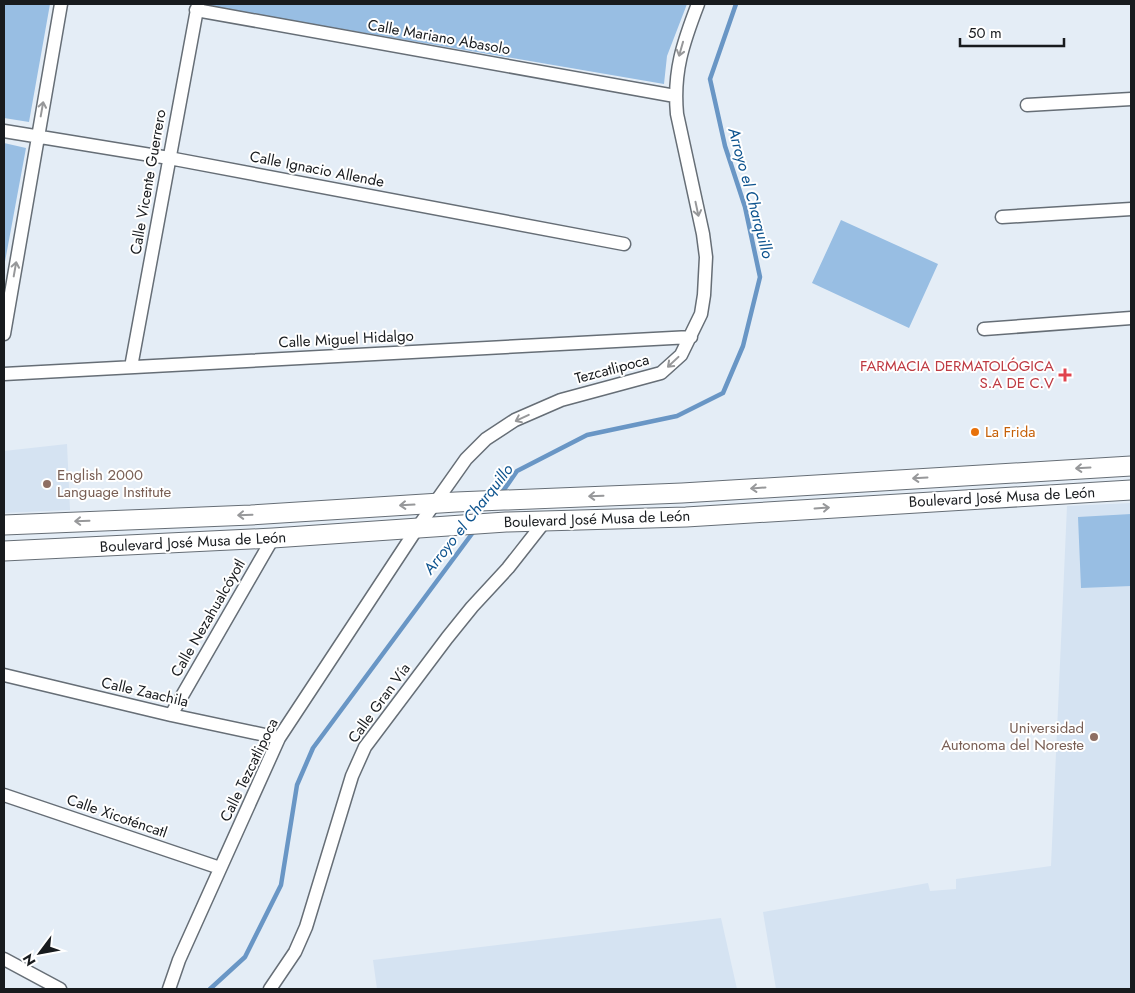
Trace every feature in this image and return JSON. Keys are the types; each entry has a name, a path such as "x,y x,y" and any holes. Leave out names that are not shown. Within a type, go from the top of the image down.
{"main road":[{"name":"Boulevard José Musa de León","path":"4,524 682,493 1131,466"},
{"name":"Boulevard José Musa de León","path":"4,551 273,538 545,520 686,517 1131,490"}],"street":[{"path":"4,334 61,4"},
{"name":"Tezcatlipoca","path":"435,504 466,459 486,439 515,420 561,400 661,373 681,355 691,337 701,314 706,257 675,96 679,56 698,4"},
{"name":"Calle Mariano Abasolo","path":"197,7 675,96"},
{"name":"Calle Vicente Guerrero","path":"131,367 197,7"},
{"path":"1026,105 1131,100"},
{"name":"Calle Ignacio Allende","path":"4,131 169,158 624,244"},
{"path":"1002,217 1131,209"},
{"path":"984,328 1131,318"},
{"name":"Calle Miguel Hidalgo","path":"4,374 691,337"},
{"name":"Calle Tezcatlipoca","path":"169,989 179,960 278,738 426,527 435,504"},
{"name":"Calle Gran Vía","path":"270,989 295,952 306,927 352,776 365,747 447,638 472,607 508,568 545,520"},
{"name":"Calle Nezahualcóyotl","path":"171,715 273,538"},
{"name":"Calle Zaachila","path":"4,675 171,715 278,738"},
{"name":"Calle Xicoténcatl","path":"4,794 220,868"},
{"path":"4,958 60,989"}],"shaded area":[{"path":"4,4 50,4 29,122 4,118"},
{"path":"208,4 687,4 667,56 664,84 207,6"},
{"path":"4,143 26,148 4,267"},
{"path":"841,220 938,264 909,328 812,283"},
{"path":"67,444 70,510 4,513 4,451"},
{"name":"Universidad Autonoma del Noreste","path":"1131,503 1131,989 776,989 763,912 928,883 930,891 956,889 956,879 1051,866 1067,506"},
{"path":"1131,514 1131,586 1081,588 1078,517"},
{"path":"721,918 737,989 377,989 373,960"}],"waterway":[{"name":"Arroyo el Charquillo","path":"501,494 517,471 587,435 677,416 723,393 743,346 760,277 745,207 725,146 710,79 736,4"},
{"name":"Arroyo el Charquillo","path":"210,989 245,957 281,885 297,785 313,748 474,531"}],"place":[{"name":"FARMACIA DERMATOLÓGICA S.A DE C.V","path":"1065,375"},
{"name":"La Frida","path":"975,432"},
{"name":"English 2000 Language Institute","path":"47,484"},
{"name":"Universidad Autonoma del Noreste","path":"1094,737"}]}
